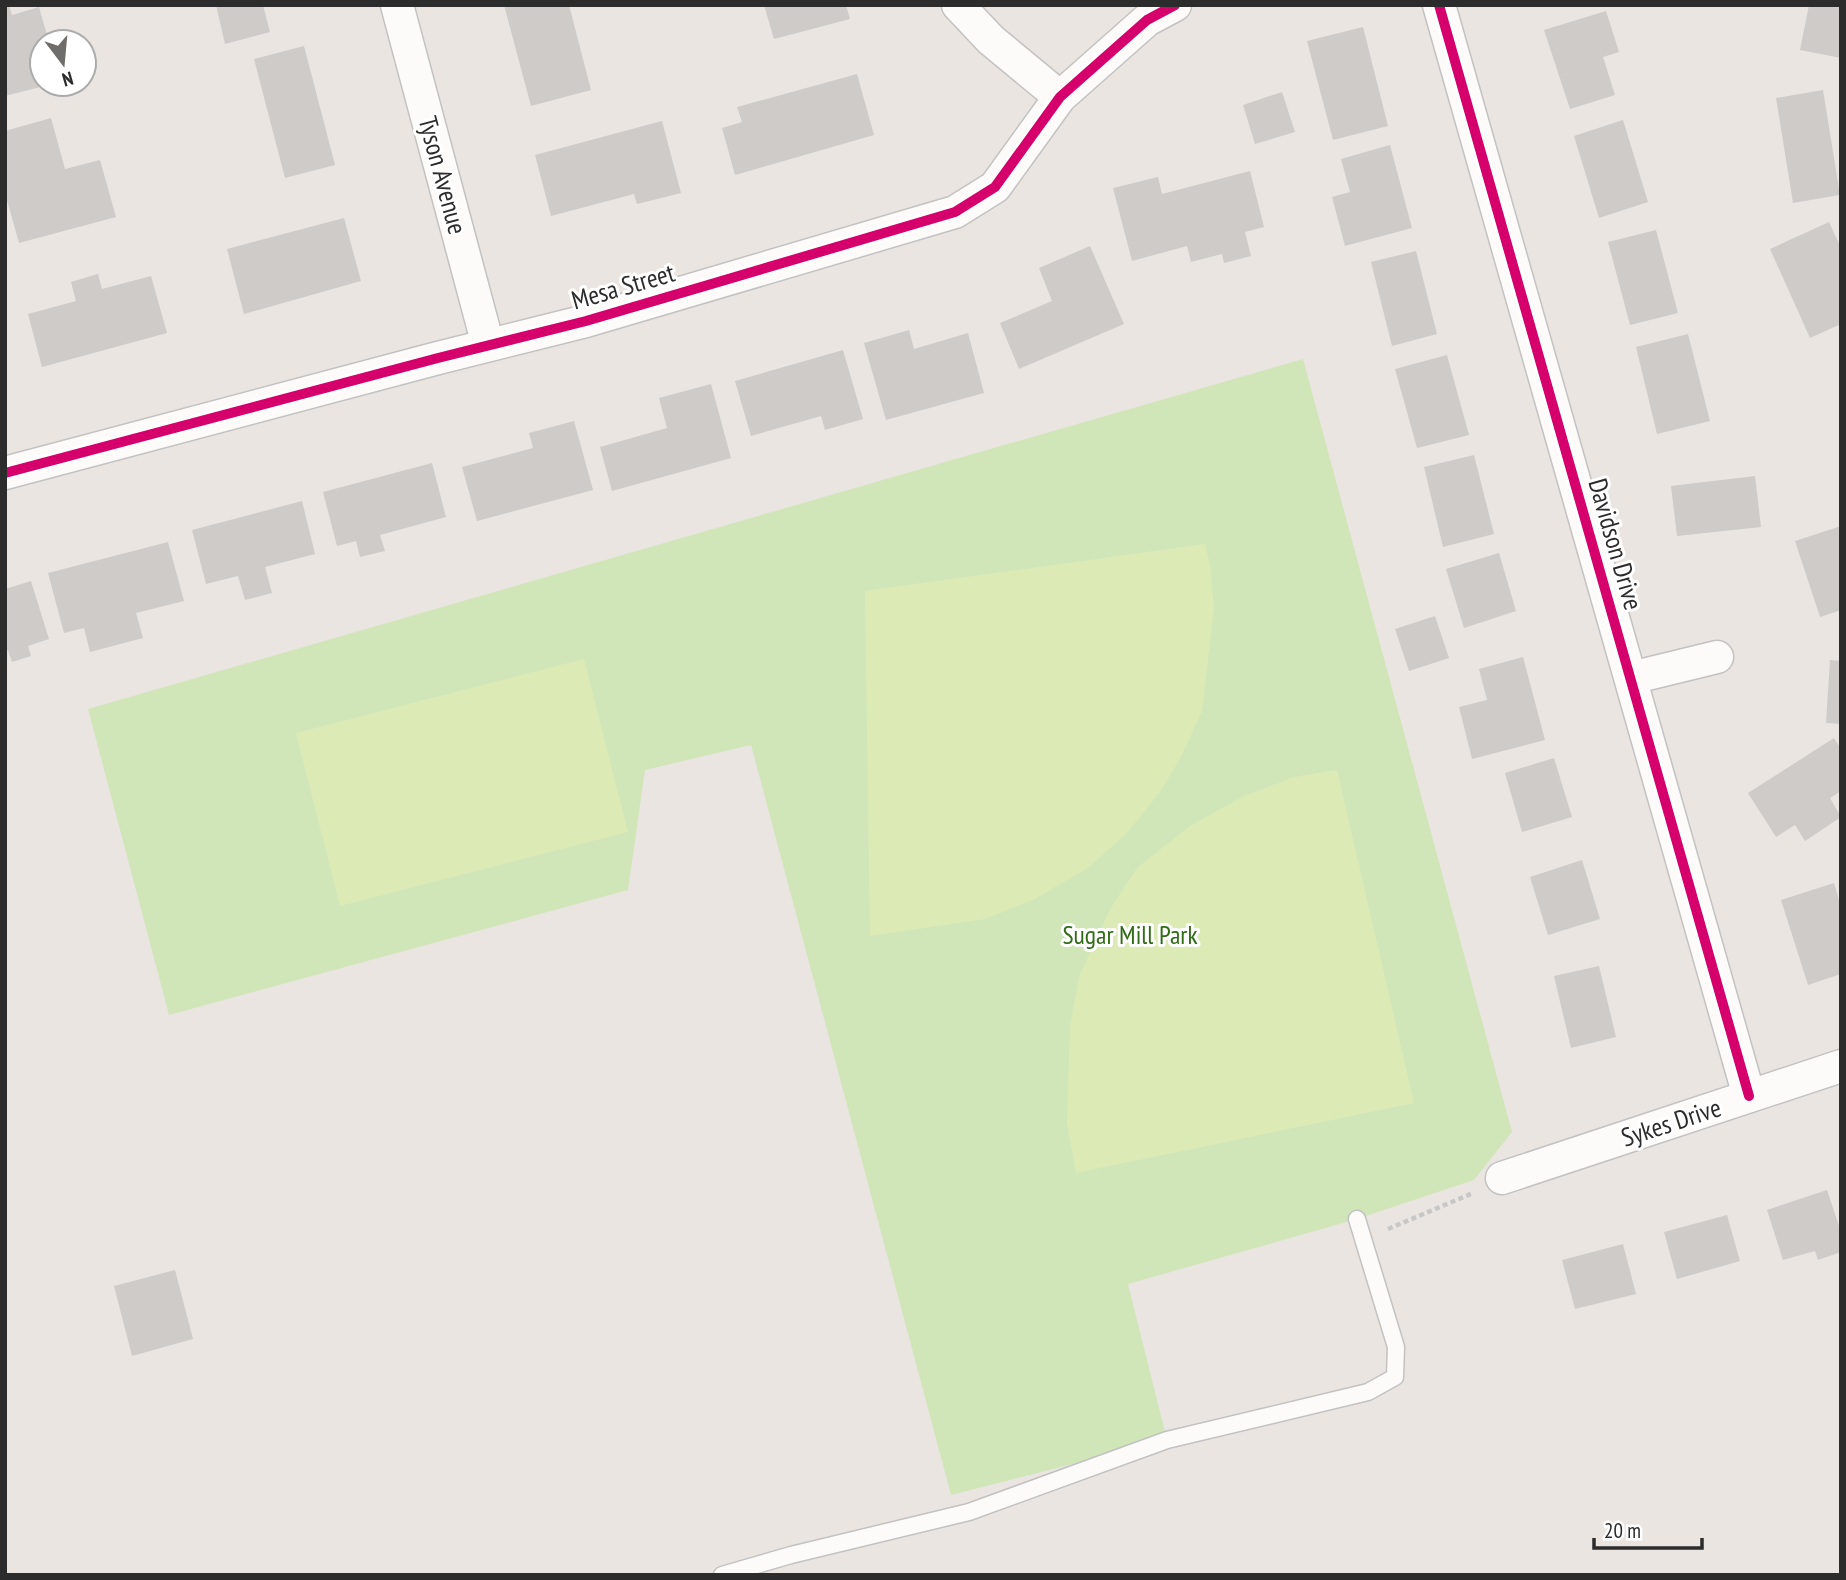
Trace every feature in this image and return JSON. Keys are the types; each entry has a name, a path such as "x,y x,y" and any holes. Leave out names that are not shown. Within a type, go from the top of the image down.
{"street":[{"name":"Tyson Avenue","path":"397,5 488,345"},
{"path":"958,5 991,40 1060,97"},
{"name":"Mesa Street","path":"5,473 586,321 955,212 995,187 1060,97 1147,20 1175,5"},
{"name":"Davidson Drive","path":"1439,5 1749,1096"},
{"path":"1631,678 1717,657"},
{"name":"Sykes Drive","path":"1502,1178 1841,1066"}],"lane":[{"path":"723,1575 791,1555 970,1512 1167,1440 1368,1392 1395,1377 1396,1347 1357,1219"}],"path":[{"path":"1363,1239 1482,1190 1502,1178"}],"green space":[{"name":"Sugar Mill Park","path":"1303,359 1512,1132 1474,1180 1357,1219 1128,1284 1167,1440 951,1495 751,745 645,770 628,890 169,1015 88,709"},
{"path":"1205,544 1214,608 1202,711 1181,757 1160,792 1127,833 1088,868 1035,899 985,919 870,936 865,591"},
{"path":"584,659 628,832 340,906 296,733"},
{"path":"1337,770 1414,1103 1076,1173 1067,1124 1070,1027 1079,977 1110,909 1137,868 1190,826 1242,797 1294,777"}],"building":[{"path":"5,5 9,5 12,15 39,7 45,28 28,28 28,90 5,96"},
{"path":"216,5 263,5 270,32 225,44"},
{"path":"504,5 569,5 591,90 531,106"},
{"path":"764,5 846,5 850,19 774,39"},
{"path":"1809,5 1841,5 1841,58 1800,50"},
{"path":"1606,11 1619,52 1603,57 1615,95 1570,109 1544,30"},
{"path":"1363,27 1388,126 1333,140 1307,41"},
{"path":"304,46 335,165 285,178 254,59"},
{"path":"857,74 874,135 735,175 722,128 742,122 737,107"},
{"path":"1823,90 1840,195 1793,203 1776,98"},
{"path":"1282,92 1295,132 1255,144 1243,105"},
{"path":"51,118 65,169 100,160 116,217 19,243 5,193 5,131"},
{"path":"1623,120 1648,202 1599,218 1574,136"},
{"path":"662,121 681,193 637,204 634,194 551,216 535,155"},
{"path":"1390,145 1412,228 1345,246 1332,197 1350,192 1341,159"},
{"path":"1250,171 1264,227 1245,232 1251,256 1224,263 1222,254 1191,262 1187,246 1132,261 1113,188 1158,177 1162,194"},
{"path":"344,218 361,281 244,314 227,249"},
{"path":"1829,222 1841,248 1841,324 1810,338 1770,249"},
{"path":"1656,230 1678,313 1630,325 1608,242"},
{"path":"1090,246 1124,324 1019,369 1000,323 1052,301 1039,268"},
{"path":"1416,251 1437,334 1392,346 1371,262"},
{"path":"98,274 102,289 151,276 167,333 42,367 28,314 76,301 71,282"},
{"path":"909,330 914,349 968,333 984,393 886,420 864,343"},
{"path":"1688,334 1710,421 1657,434 1636,347"},
{"path":"843,350 863,419 825,430 821,416 751,436 735,381"},
{"path":"1447,355 1469,435 1417,448 1395,369"},
{"path":"711,384 731,458 612,491 600,447 667,428 659,398"},
{"path":"574,421 593,490 477,521 462,467 533,448 529,433"},
{"path":"1474,455 1494,534 1443,547 1424,467"},
{"path":"432,463 446,517 380,535 385,551 360,557 356,541 337,546 323,492"},
{"path":"1755,476 1761,527 1677,536 1671,486"},
{"path":"302,501 315,554 265,567 272,593 245,600 238,576 206,584 192,530"},
{"path":"1841,526 1841,610 1820,617 1795,541"},
{"path":"168,542 184,601 136,613 143,638 90,652 84,628 64,633 48,573"},
{"path":"1499,553 1516,611 1464,628 1446,569"},
{"path":"31,581 49,639 28,646 31,656 12,662 8,650 5,651 5,589"},
{"path":"1435,616 1449,658 1409,671 1395,629"},
{"path":"1523,657 1545,740 1472,759 1459,707 1487,700 1479,669"},
{"path":"1830,660 1841,661 1841,724 1826,723"},
{"path":"1834,738 1841,749 1841,791 1830,798 1841,817 1805,841 1795,825 1776,837 1748,793"},
{"path":"1554,758 1572,817 1522,832 1505,773"},
{"path":"1582,860 1600,919 1548,935 1530,877"},
{"path":"1834,883 1841,907 1841,974 1808,985 1781,900"},
{"path":"1599,966 1616,1037 1571,1048 1554,976"},
{"path":"1827,1190 1841,1232 1841,1252 1818,1260 1815,1251 1783,1260 1767,1210"},
{"path":"1727,1215 1740,1261 1677,1279 1664,1232"},
{"path":"1623,1244 1636,1294 1575,1309 1562,1260"},
{"path":"175,1270 193,1339 132,1356 114,1286"}],"cycle path":[{"path":"5,473 586,321 955,212 995,187 1060,97 1147,20 1175,5"},
{"path":"1439,5 1749,1096"}]}
